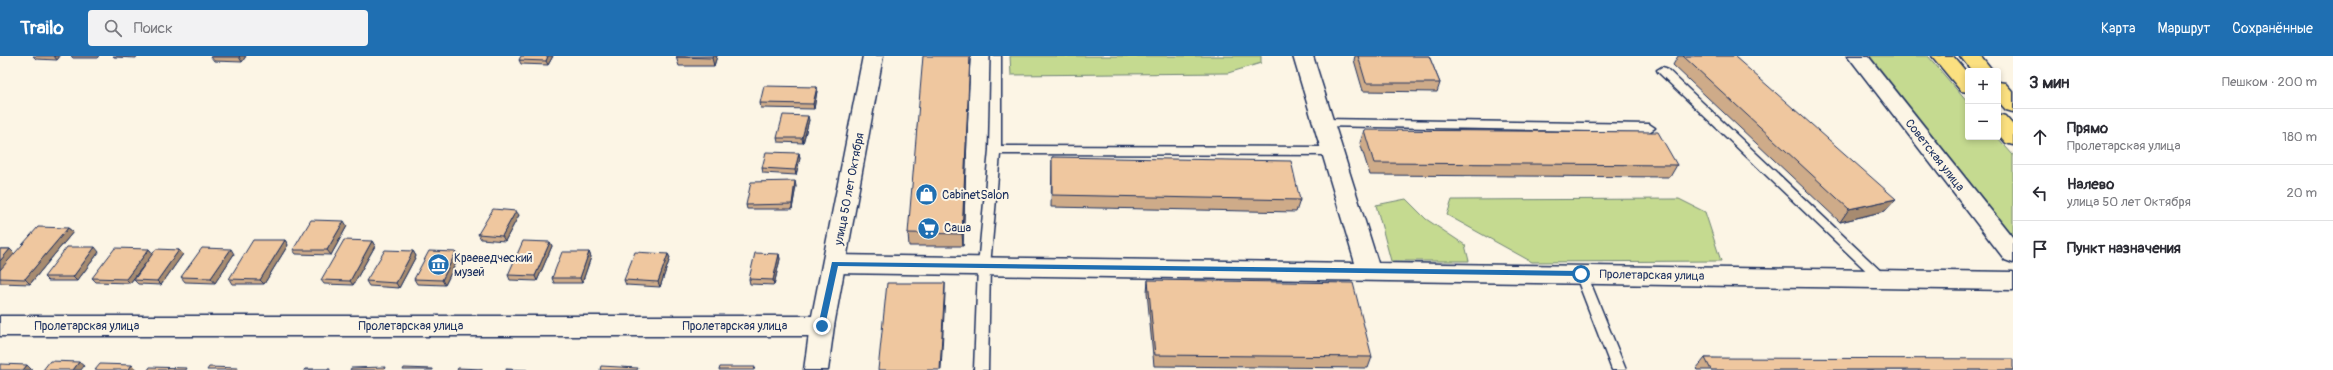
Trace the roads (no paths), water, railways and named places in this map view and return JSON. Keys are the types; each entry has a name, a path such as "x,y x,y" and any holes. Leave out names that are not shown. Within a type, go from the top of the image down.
{"highway":[{"path":"1942,56 1965,83"},
{"path":"1970,56 1980,68"},
{"path":"2001,91 2013,105"},
{"path":"2001,124 2013,138"}],"street":[{"name":"улица 50 лет Октября","path":"816,370 822,326 835,264 873,56"},
{"path":"1303,56 1368,270"},
{"name":"Советская улица","path":"1858,56 2013,254"},
{"name":"Пролетарская улица","path":"835,264 1368,270 2013,281"},
{"name":"Пролетарская улица","path":"0,326 822,326"}],"lane":[{"path":"982,370 984,266 995,150 996,56"},
{"path":"1662,70 1882,279"},
{"path":"1323,123 1650,128"},
{"path":"995,150 1332,152"},
{"path":"1581,274 1619,370"}],"place":[{"name":"CabinetSalon","path":"927,195"},
{"name":"Саша","path":"929,228"},
{"name":"Краеведческий музей","path":"438,265"}]}
